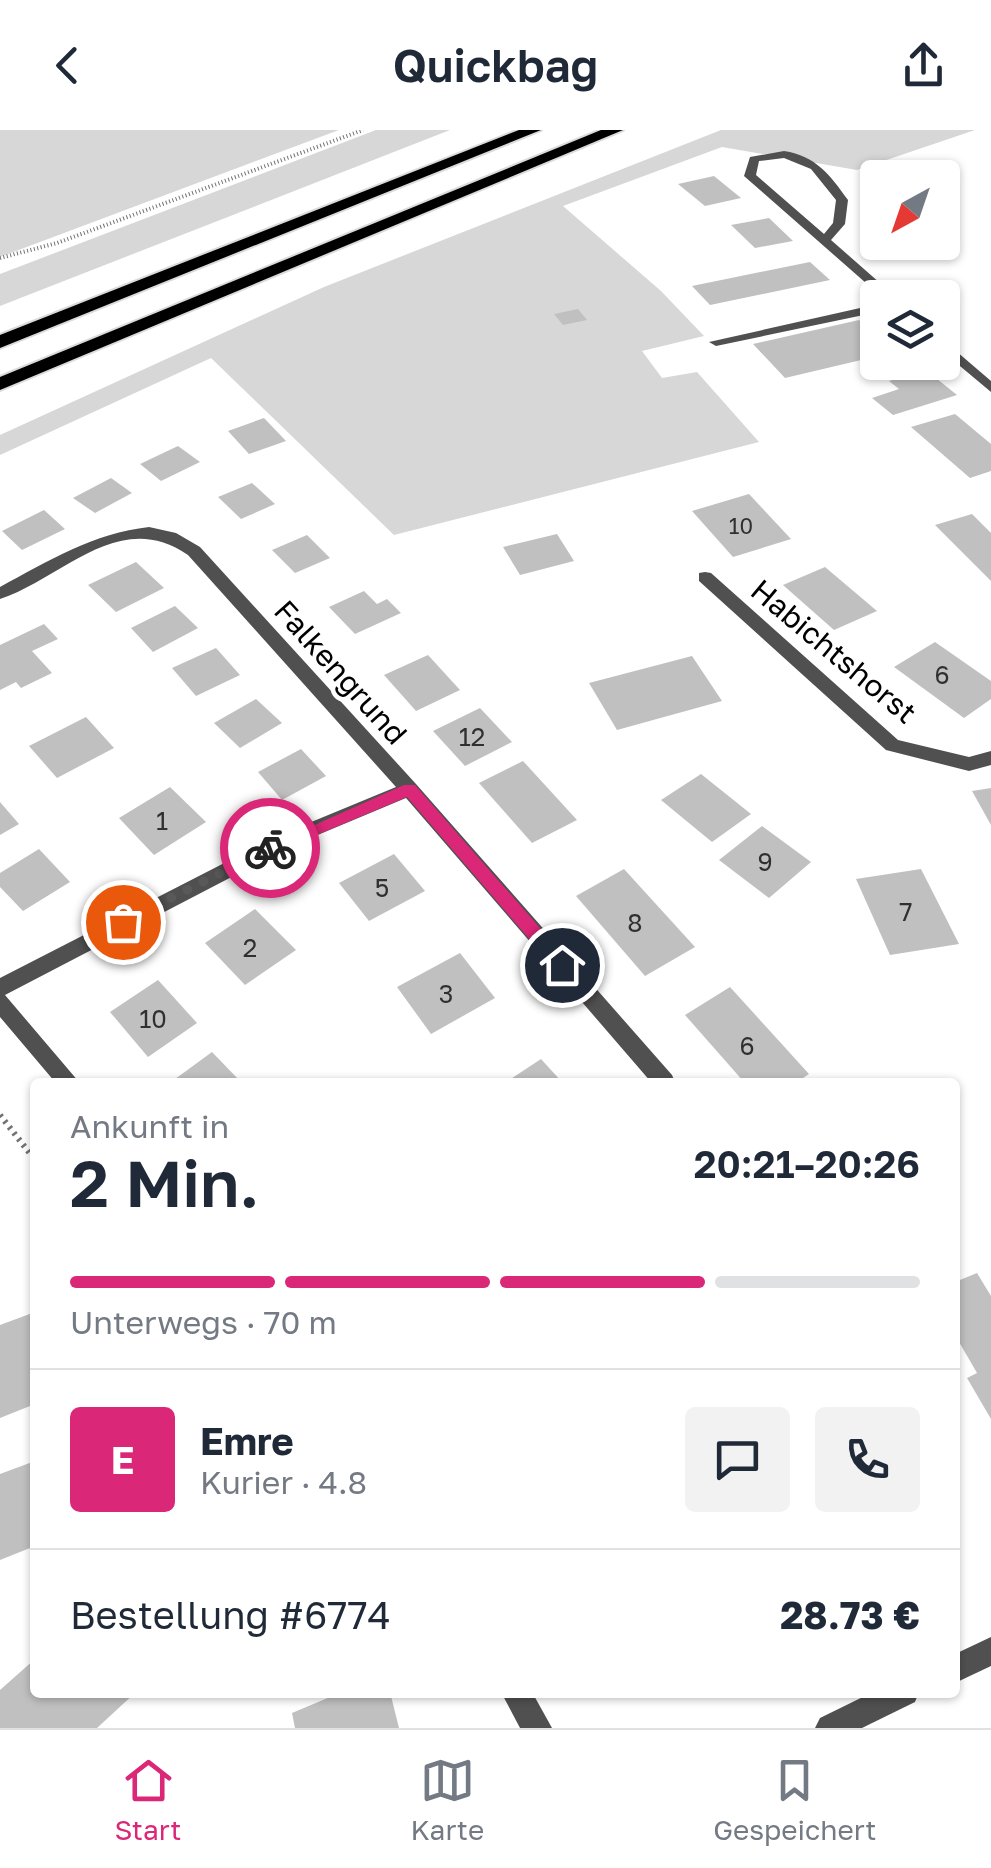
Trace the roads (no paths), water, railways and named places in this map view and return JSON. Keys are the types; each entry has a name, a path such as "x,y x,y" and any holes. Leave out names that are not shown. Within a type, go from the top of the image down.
{"highway":[{"path":"0,342 533,130"},
{"path":"0,384 615,130"}],"street":[{"path":"826,239 839,224 842,200 828,180 804,157 781,152 754,159 750,176 871,280"},
{"path":"716,342 860,312"},
{"path":"960,360 991,388"},
{"name":"Falkengrund","path":"0,594 96,544 138,532 165,534 194,551 410,789 661,1078"},
{"name":"Habichtshorst","path":"705,576 892,744 968,764 991,758"},
{"path":"0,988 282,842 410,789"},
{"path":"0,1002 65,1078"},
{"path":"960,1666 991,1652"},
{"path":"520,1698 537,1728"},
{"path":"830,1728 892,1698"}]}
